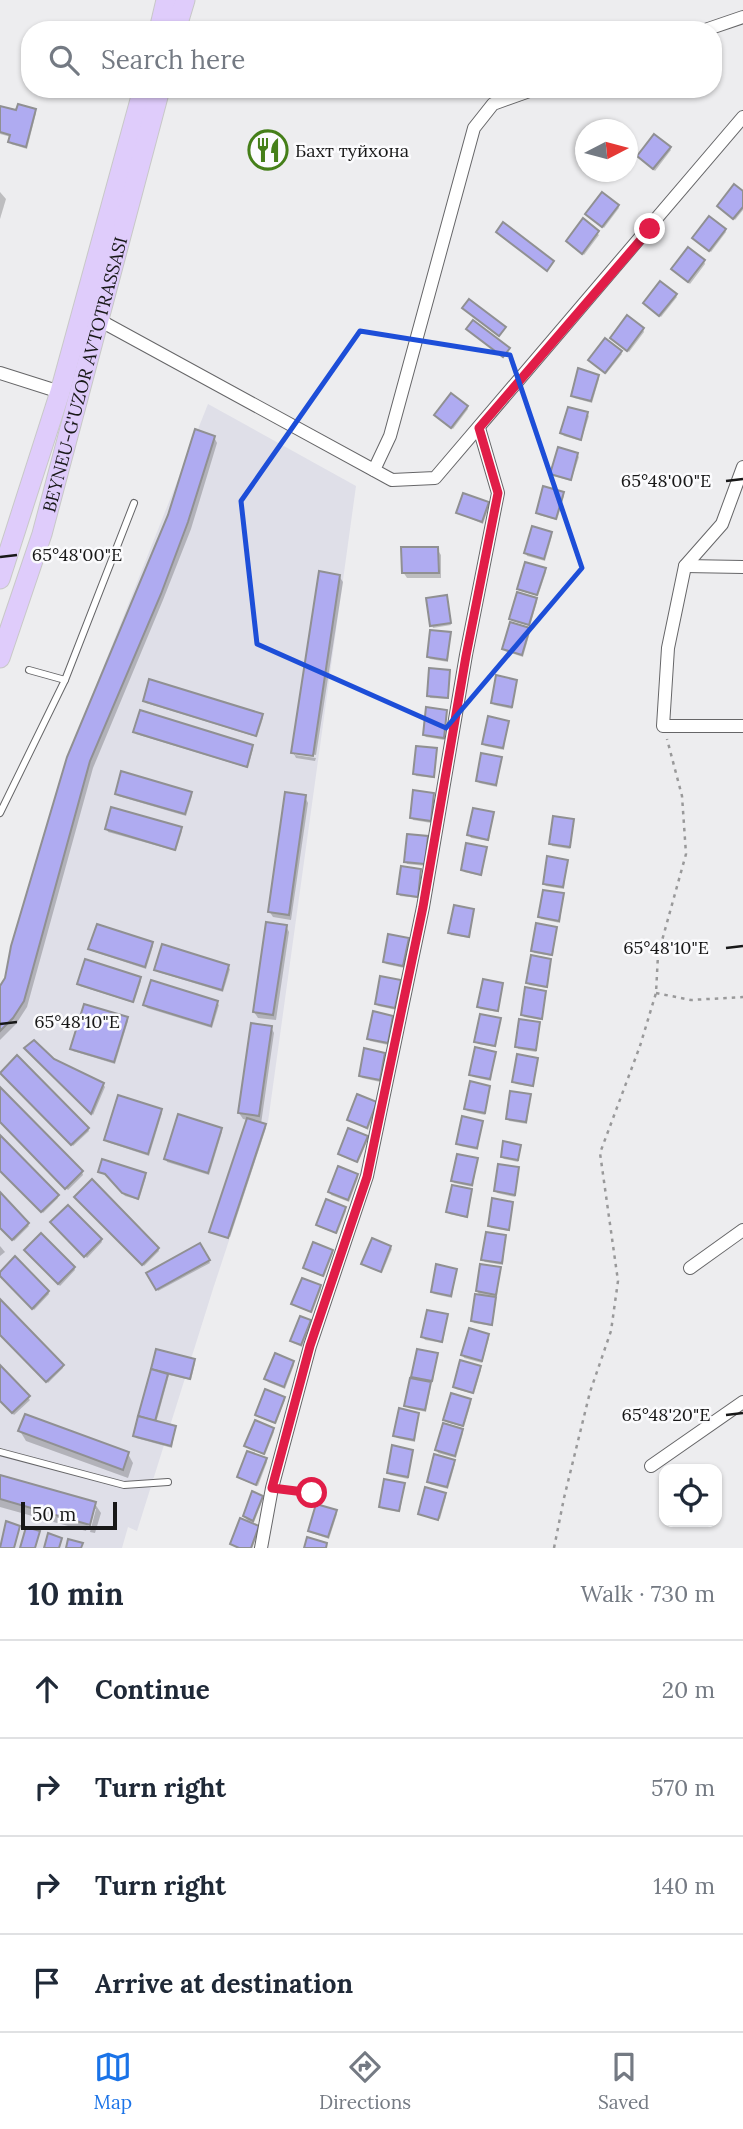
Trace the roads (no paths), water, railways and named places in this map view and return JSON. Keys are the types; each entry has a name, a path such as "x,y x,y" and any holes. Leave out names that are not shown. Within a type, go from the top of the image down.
{"highway":[{"path":"161,21 166,0"},
{"path":"179,21 185,0"},
{"name":"BEYNEU-G'UZOR AVTOTRASSASI","path":"0,579 60,392 141,98"},
{"name":"BEYNEU-G'UZOR AVTOTRASSASI","path":"0,658 4,634 42,534 158,98"}],"street":[{"path":"722,24 743,17"},
{"path":"374,470 390,436 474,128 493,104 510,98"},
{"path":"99,320 392,480 435,478 743,117"},
{"path":"0,373 60,392"},
{"path":"261,1548 272,1488 310,1346 367,1177 423,907 466,656 498,493 479,428"},
{"path":"743,467 722,524 685,566 668,648 663,726 743,726"},
{"path":"685,566 743,567"},
{"path":"690,1268 743,1230"},
{"path":"651,1466 743,1402"}],"lane":[{"path":"0,813 65,680 134,503"},
{"path":"29,670 65,680"},
{"path":"0,1452 124,1485 168,1482"}],"place":[{"name":"Бахт туйхона","path":"268,150"}]}
